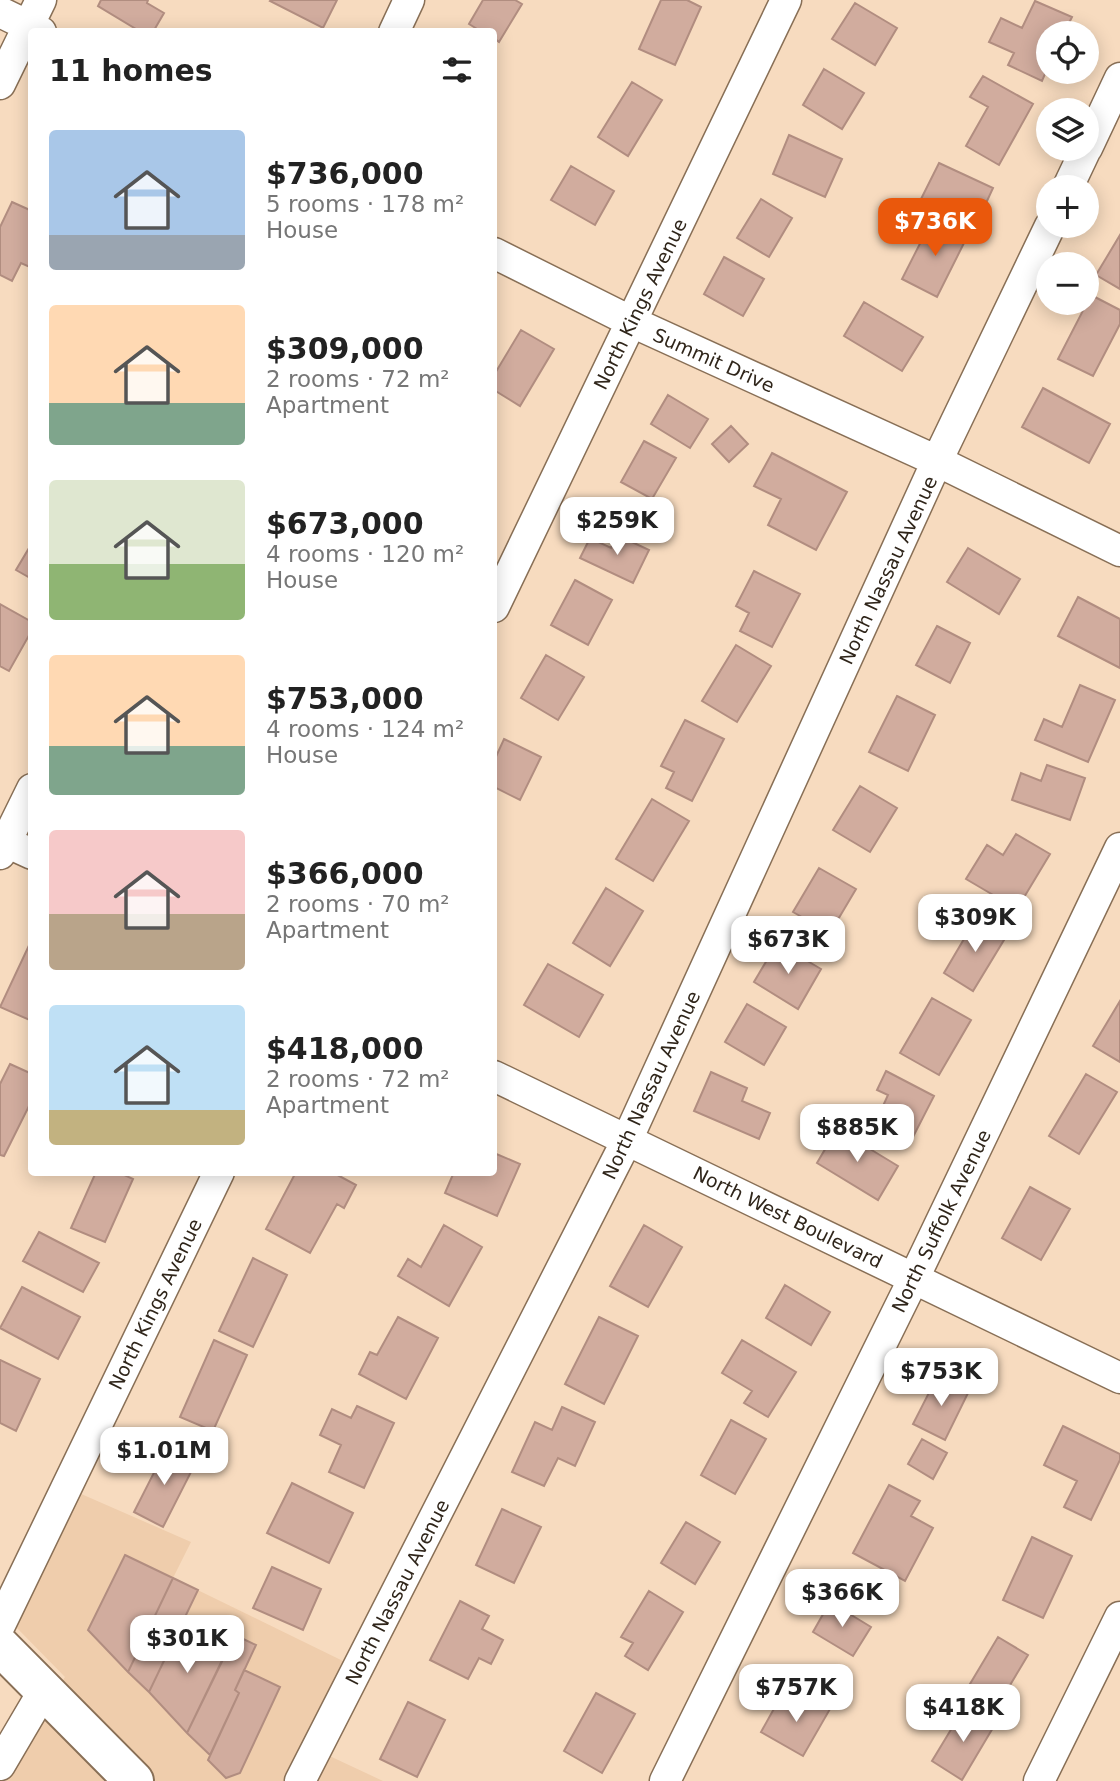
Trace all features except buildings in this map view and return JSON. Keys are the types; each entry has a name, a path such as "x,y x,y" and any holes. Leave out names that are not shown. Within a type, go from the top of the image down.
{"main road":[{"path":"0,1646 134,1781"}],"street":[{"path":"396,28 409,0"},
{"name":"North Kings Avenue","path":"497,601 786,0"},
{"path":"0,12 37,19"},
{"path":"0,84 28,35"},
{"path":"1099,121 1120,78"},
{"name":"North Nassau Avenue","path":"300,1781 627,1140 937,461 1043,238"},
{"name":"Summit Drive","path":"497,254 632,322 937,461 1120,551"},
{"path":"12,850 28,801"},
{"name":"North Suffolk Avenue","path":"665,1781 914,1278 1120,848"},
{"name":"North West Boulevard","path":"497,1077 1120,1378"},
{"name":"North Kings Avenue","path":"0,1625 217,1176"},
{"path":"1039,1781 1120,1617"},
{"path":"0,1765 44,1690"}],"shaded area":[{"path":"79,1493 191,1542 173,1578 345,1662 304,1744 383,1781 3,1781 65,1677 16,1627"}]}
